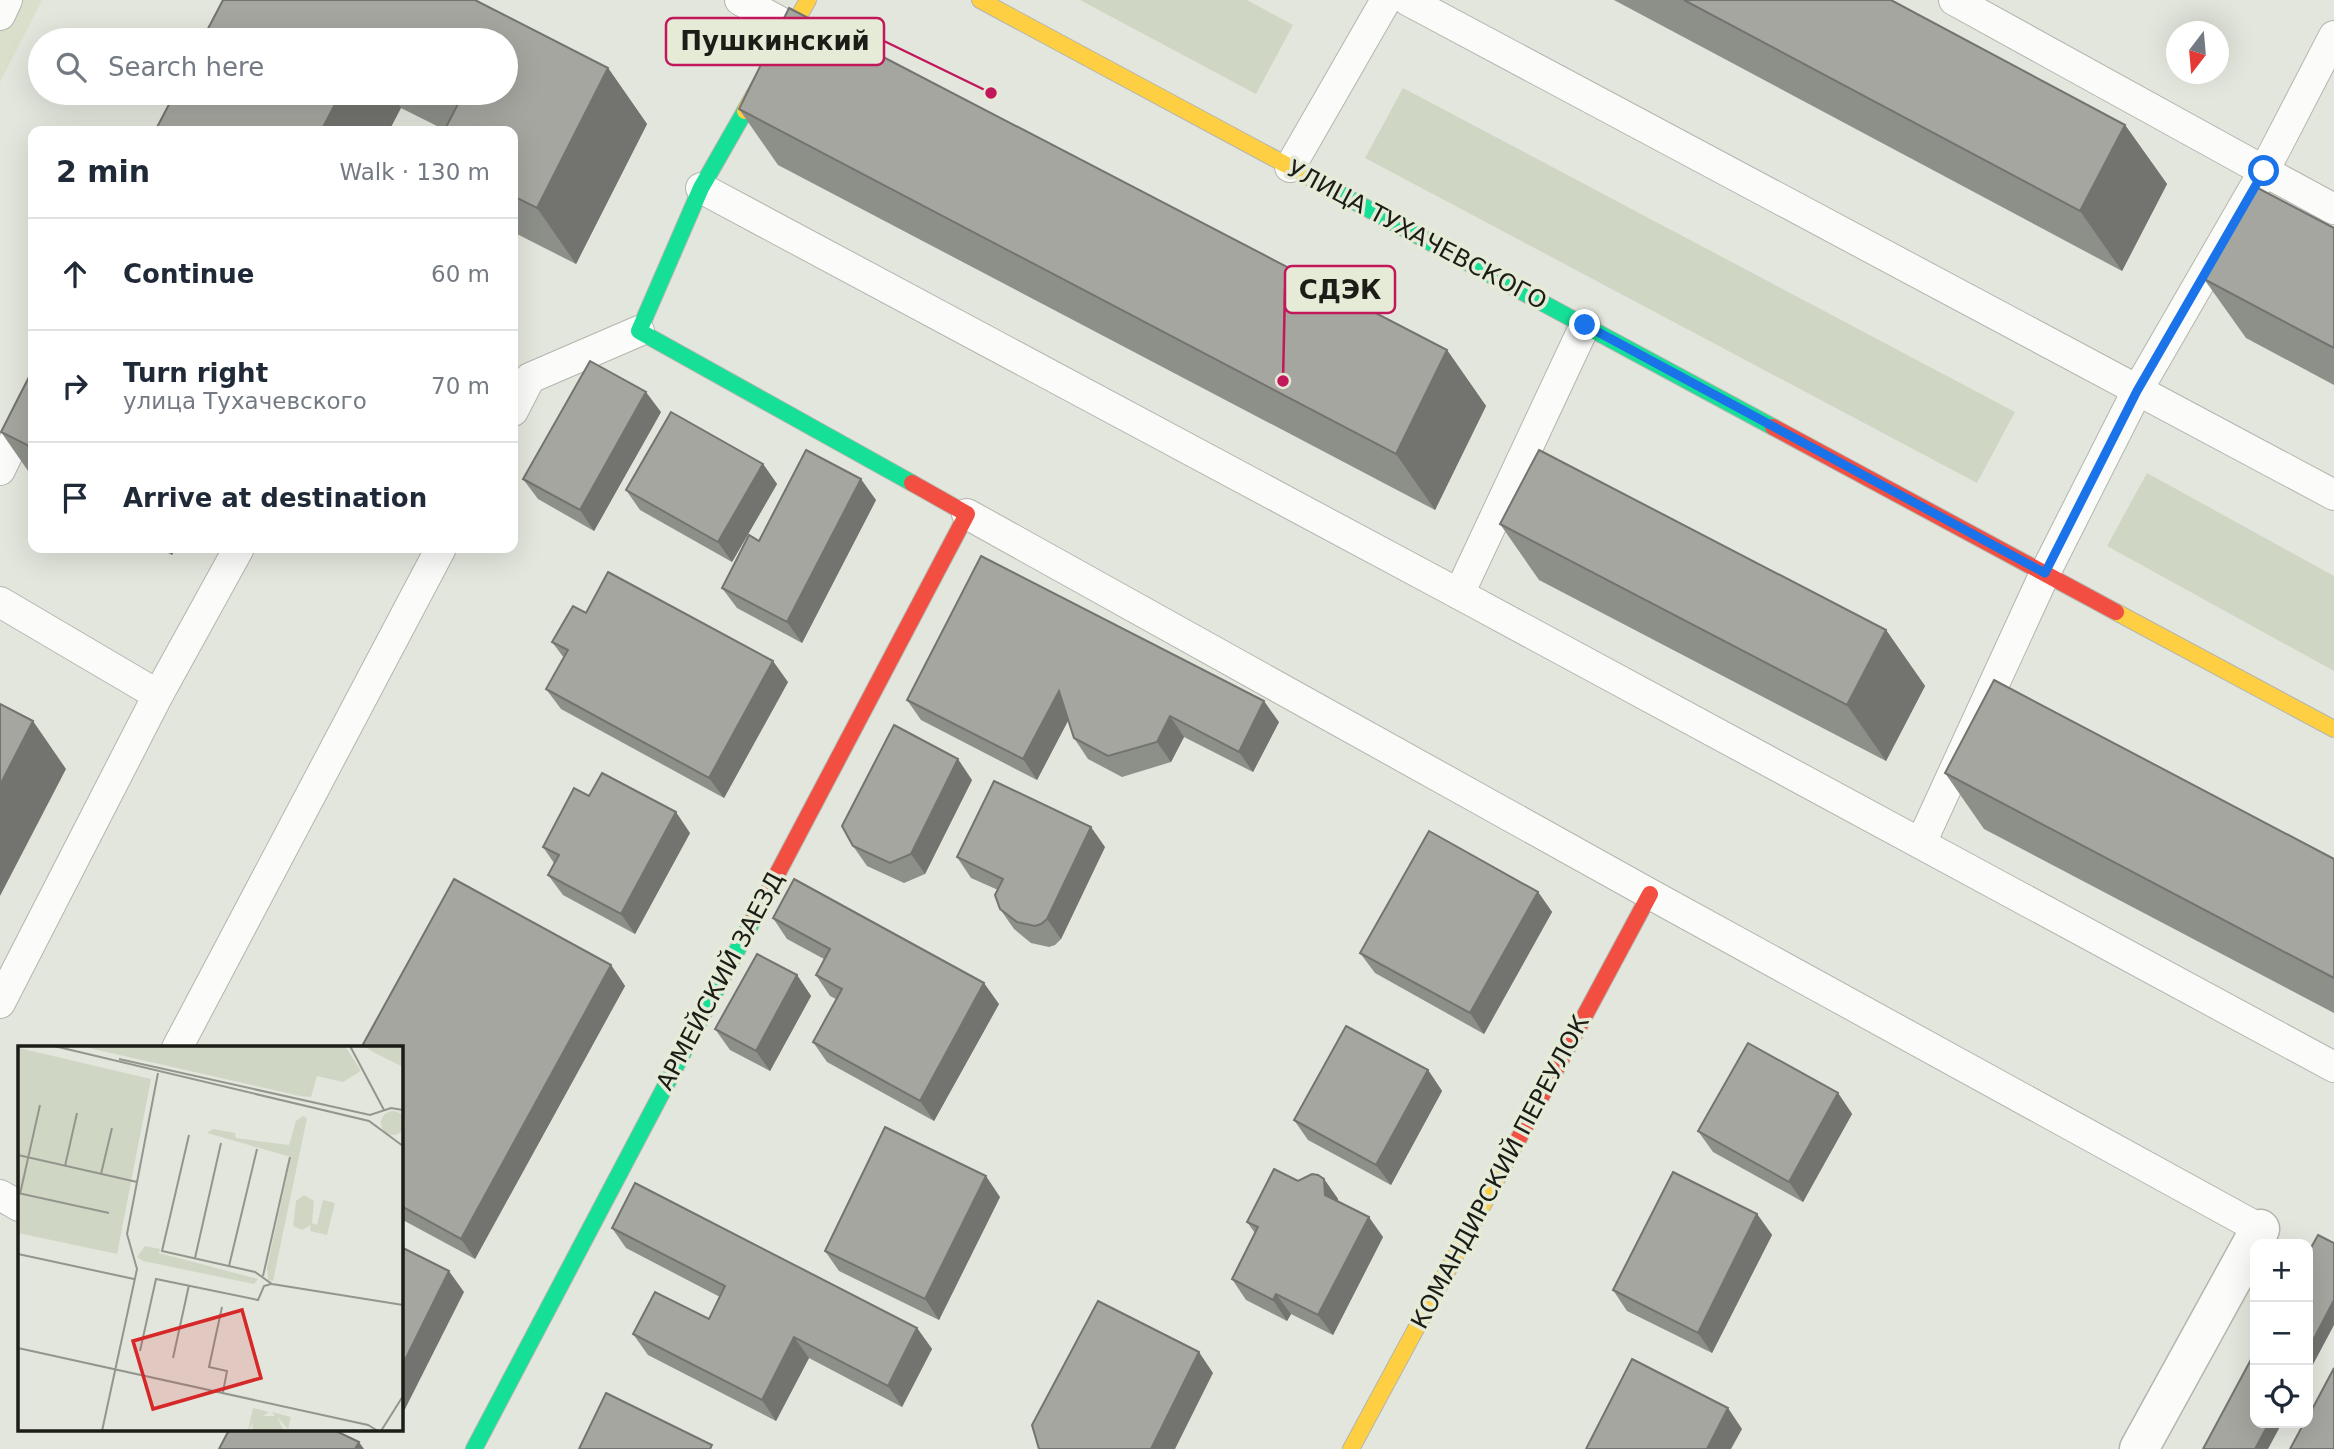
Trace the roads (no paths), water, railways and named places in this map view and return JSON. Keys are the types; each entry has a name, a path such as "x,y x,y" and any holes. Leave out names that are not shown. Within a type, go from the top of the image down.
{"street":[{"path":"807,0 701,188 639,331 967,514"},
{"name":"УЛИЦА ТУХАЧЕВСКОГО","path":"980,0 2334,729"},
{"name":"АРМЕЙСКИЙ ЗАЕЗД","path":"474,1449 967,514"},
{"name":"КОМАНДИРСКИЙ ПЕРЕУЛОК","path":"1350,1449 1650,894"},
{"path":"2139,1449 2260,1229"}],"lane":[{"path":"0,15 7,0"},
{"path":"740,0 791,28"},
{"path":"1290,167 1386,0"},
{"path":"1407,0 2334,495"},
{"path":"1954,0 2334,209"},
{"path":"1921,843 2045,573 2137,391 2264,171 2334,36"},
{"path":"701,188 2334,1067"},
{"path":"1459,594 1585,325"},
{"path":"521,374 639,331"},
{"path":"0,470 28,412"},
{"path":"967,514 2260,1229"},
{"path":"0,1003 159,695 236,553"},
{"path":"178,1046 438,553"},
{"path":"0,602 159,695"},
{"path":"0,1195 18,1205"}],"place":[{"name":"Пушкинский","path":"991,93"},
{"name":"СДЭК","path":"1283,381"}]}
